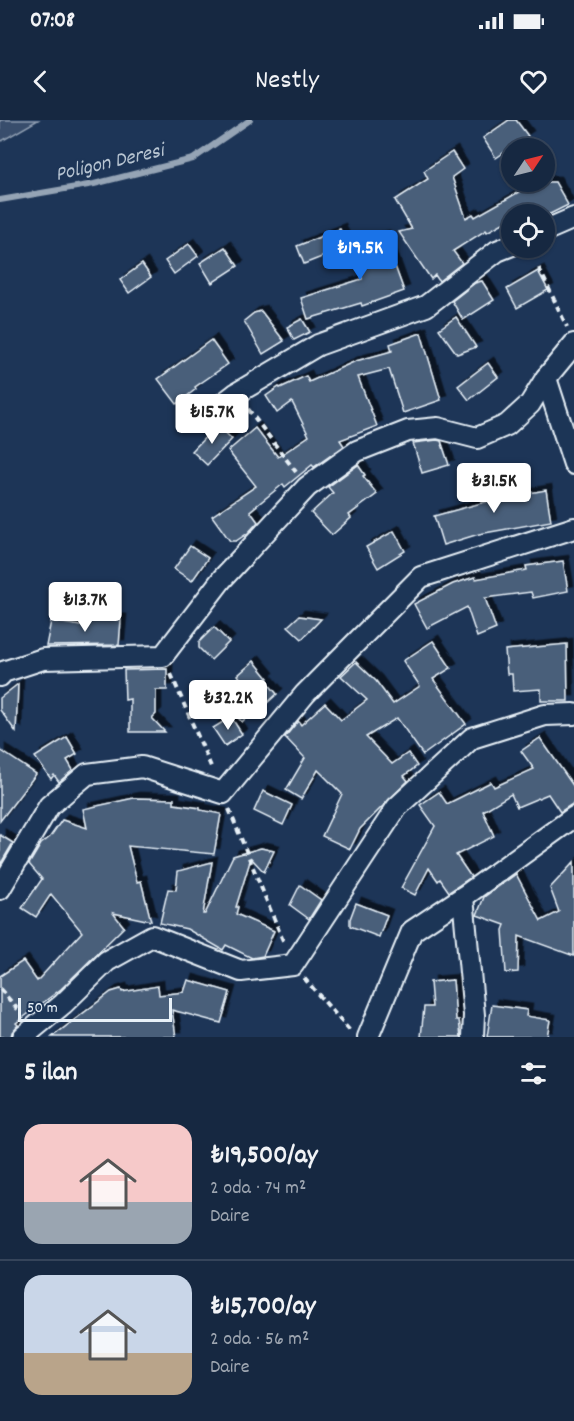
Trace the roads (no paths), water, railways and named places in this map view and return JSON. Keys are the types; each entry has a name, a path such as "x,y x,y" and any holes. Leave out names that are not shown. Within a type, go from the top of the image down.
{"street":[{"path":"555,226 574,218"},
{"path":"201,421 237,393 318,345 426,306 501,249"},
{"path":"0,675 43,659 163,656 222,579 307,487 357,451 408,431 438,428 477,438 507,425 530,404 572,339"},
{"path":"546,378 574,464"},
{"path":"0,889 49,806 87,774 142,767 223,793 305,694 421,577 574,528"},
{"path":"23,1037 63,1004 106,961 152,936 241,971 293,965 397,807 472,738 545,715 574,714"},
{"path":"368,1037 412,931 573,820"},
{"path":"464,897 474,1015 473,1037"}],"waterway":[{"name":"Poligon Deresi","path":"0,200 94,184 193,159 250,120"}]}
